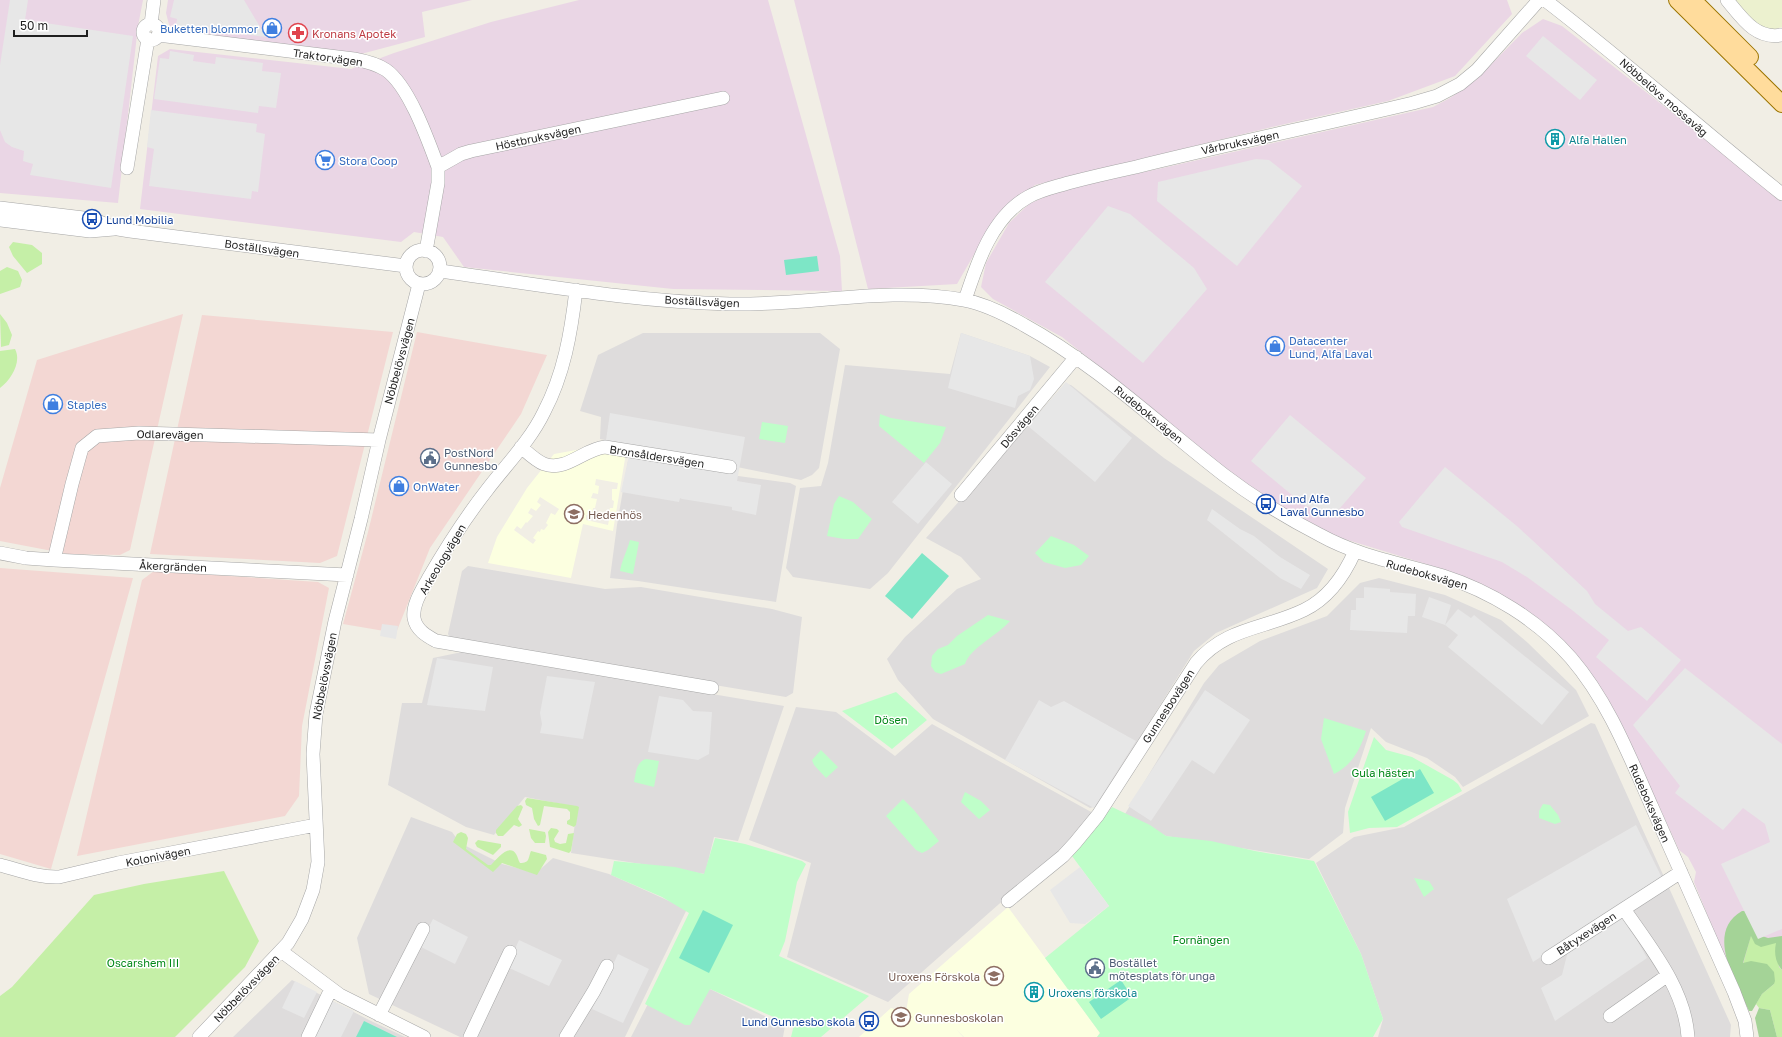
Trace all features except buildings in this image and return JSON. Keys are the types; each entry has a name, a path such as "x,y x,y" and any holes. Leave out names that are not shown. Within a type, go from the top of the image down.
{"main road":[{"path":"1677,0 1782,104"},
{"path":"1693,0 1782,89"}],"street":[{"path":"127,168 152,33 154,0"},
{"name":"Vårbruksvägen","path":"965,300 976,266 993,232 1010,211 1028,197 1046,189 1073,182 1413,103 1437,96 1460,84 1477,70 1539,0"},
{"name":"Nöbbelövs mossaväg","path":"1545,0 1622,61 1718,143 1782,194"},
{"path":"1727,0 1746,22 1760,33 1772,37 1782,35"},
{"name":"Traktorvägen","path":"152,33 354,59 376,65 386,70 404,90 438,167"},
{"name":"Höstbruksvägen","path":"438,167 461,154 471,151 724,98"},
{"path":"426,251 438,183 438,167"},
{"name":"Boställsvägen","path":"0,208 92,219 118,229"},
{"name":"Boställsvägen","path":"0,220 90,232 118,229 406,266"},
{"path":"426,251 435,255 439,260 440,271 433,281 427,284 419,284 410,278 406,266 407,261 413,254 426,251"},
{"name":"Boställsvägen","path":"440,271 576,290 667,300 728,304 776,304 885,295 965,300"},
{"name":"Nöbbelövsvägen","path":"199,1037 281,951 295,932 302,919 312,890 318,862 313,774 314,732 333,633 378,440 419,284"},
{"name":"Arkeologvägen","path":"576,290 571,336 563,368 544,414 521,447 470,513 437,563 416,603 414,620 418,628 425,635 436,641 451,645 712,688"},
{"name":"Rudeboksvägen","path":"965,300 1007,316 1060,345 1228,478 1266,504 1319,535 1355,551 1396,565 1443,576 1472,587 1491,596 1532,622 1564,650 1595,689 1623,743 1734,992 1745,1021 1747,1037"},
{"name":"Dösvägen","path":"961,495 1076,357"},
{"name":"Odlarevägen","path":"54,560 82,448 97,436 139,433 378,440"},
{"name":"Bronsåldersvägen","path":"521,447 539,461 553,466 562,464 591,450 605,447 730,467"},
{"name":"Gunnesbovägen","path":"1008,901 1063,856 1076,843 1098,815 1196,662 1204,653 1224,639 1290,616 1305,610 1317,602 1330,592 1339,581 1355,551"},
{"name":"Åkergränden","path":"0,553 26,558 54,560 347,575"},
{"name":"Kolonivägen","path":"0,864 33,874 59,877 118,863 316,825"},
{"name":"Båtyxevägen","path":"1548,958 1681,872"},
{"name":"Båtyxevägen","path":"1624,909 1668,975 1685,1016 1688,1037"},
{"path":"379,1015 423,929"},
{"path":"281,951 340,995 424,1037"},
{"path":"470,1037 510,952"},
{"path":"566,1037 594,991 607,966"},
{"path":"1610,1016 1668,975"},
{"path":"308,1037 331,989"}],"shaded area":[{"path":"0,0 143,0 138,26 118,203 0,193"},
{"path":"10,0 28,0 25,20 133,36 111,188 30,175 33,164 23,161 24,151 12,147 5,142 0,130 0,65"},
{"path":"168,0 472,0 422,12 425,37 361,54 171,32 166,13"},
{"path":"174,0 244,0 266,37 176,26 177,19 170,17"},
{"path":"579,0 768,0 840,256 842,291 673,289 464,267 443,237 414,232 401,242 140,209 158,56 170,49 351,69 394,53 491,22"},
{"path":"794,0 1507,0 1512,14 1455,76 1388,101 1272,127 1035,185 995,218 957,284 868,289"},
{"path":"1732,0 1782,0 1782,27 1771,30 1754,23"},
{"path":"1543,19 1562,26 1782,199 1782,968 1741,998 1694,882 1696,872 1688,857 1679,850 1628,739 1571,650 1529,612 1495,592 1452,572 1328,534 1281,506 1223,468 1062,337 993,299 981,287 986,263 1009,223 1029,204 1060,190 1433,107 1450,98 1476,80 1522,33"},
{"path":"1543,36 1597,80 1580,100 1526,56"},
{"path":"170,51 194,55 193,61 215,64 216,57 263,63 262,71 281,73 276,108 259,106 258,113 154,99 160,58 169,59"},
{"path":"151,110 257,124 256,132 265,134 258,192 252,191 251,199 149,186 154,149 147,147"},
{"path":"1256,159 1269,160 1302,186 1237,266 1157,201 1158,182"},
{"path":"1108,206 1130,214 1194,268 1207,289 1143,363 1045,282"},
{"path":"183,314 130,550 120,555 68,554 0,541 0,488 37,360"},
{"path":"202,315 393,332 337,556 320,563 150,554"},
{"path":"417,332 547,355 521,414 430,548 396,633 343,624 368,532"},
{"path":"643,333 820,333 840,349 819,468 812,475 801,480 600,439 601,417 580,411 598,355"},
{"path":"961,333 1030,356 1050,367 888,573 870,589 793,577 786,568 800,488 821,486 828,463 845,365 950,374"},
{"path":"961,333 1030,356 1034,379 1030,390 1018,396 1015,408 948,388"},
{"path":"1066,382 1132,438 1095,482 1028,426"},
{"path":"1065,384 1071,385 1164,458 1328,569 1317,588 1216,633 1194,651 1097,806 1090,808 933,719 898,680 887,659 905,637 957,589 981,579 961,557 926,538"},
{"path":"610,413 745,437 737,481 761,485 756,515 732,510 732,507 680,498 679,502 621,492 630,451 605,447"},
{"path":"1290,415 1366,478 1334,515 1304,505 1251,461"},
{"name":"Hedenhös","path":"582,449 626,453 613,531 583,524 571,578 488,563 497,537 527,488 554,454","holes":["596,479 618,483 617,489 612,489 612,500 614,501 613,508 610,508 608,511 606,519 609,520 608,525 586,520 586,515 592,516 593,508 595,508 597,499 591,498 593,493 598,494 599,486 595,485","540,497 559,509 555,515 551,513 546,523 548,525 544,530 541,529 540,532 538,531 533,538 536,540 533,544 514,530 517,526 521,529 533,516 528,513 531,508 536,511 541,505 537,502"]},
{"path":"628,461 790,483 796,486 776,602 610,578"},
{"path":"926,462 952,484 918,524 892,502"},
{"path":"1445,467 1518,527 1587,591 1595,604 1628,631 1641,627 1681,660 1647,701 1596,657 1609,640 1572,610 1527,577 1502,562 1402,527 1399,522"},
{"path":"1212,509 1240,529 1254,536 1280,557 1310,575 1301,589 1280,578 1207,520"},
{"path":"468,566 605,589 641,587 772,609 802,617 793,693 786,697 451,641 448,634 462,571"},
{"path":"0,568 133,578 51,869 0,854"},
{"path":"154,571 318,582 329,588 302,726 299,796 285,816 77,856 142,580"},
{"path":"1379,578 1445,595 1501,620 1528,643 1576,690 1589,716 1463,787 1455,777 1427,758 1386,742 1371,728 1345,808 1343,833 1309,859 1166,836 1125,814 1204,683 1219,665 1260,641 1327,616 1360,583"},
{"path":"1364,587 1390,589 1390,592 1416,594 1415,616 1408,616 1407,633 1350,630 1351,610 1356,610 1356,598 1364,598"},
{"path":"1429,597 1451,605 1445,625 1422,617"},
{"path":"1458,609 1471,618 1474,615 1569,692 1542,725 1448,647 1458,635 1445,625"},
{"path":"382,624 398,626 396,639 380,636"},
{"path":"462,652 784,706 738,841 714,837 705,874 571,853 577,807 525,797 494,835 466,827 388,785 402,703 422,703 433,658"},
{"path":"437,658 493,667 485,711 427,705"},
{"path":"1685,668 1782,744 1782,929 1758,939 1721,864 1770,842 1765,824 1743,808 1723,830 1675,793 1680,786 1633,725"},
{"path":"547,676 595,682 583,739 540,733 542,724 540,713"},
{"path":"1205,690 1250,720 1214,774 1192,760 1151,821 1128,806"},
{"path":"659,696 683,700 693,711 712,712 709,754 698,760 648,752"},
{"path":"1039,700 1051,707 1064,701 1136,741 1094,808 1005,760"},
{"path":"796,707 836,712 895,756 932,724 1093,813 1083,830 888,1002 787,957 811,863 749,840"},
{"path":"1591,723 1595,724 1731,1025 1730,1037 1378,1037 1383,1019 1361,954 1316,863 1354,837 1404,827"},
{"path":"411,817 452,832 460,843 502,864 536,873 553,858 609,874 687,909 625,1037 460,1037 369,994 357,938"},
{"path":"1636,825 1662,878 1533,962 1507,899"},
{"path":"1080,867 1109,906 1085,924 1070,923 1050,890"},
{"name":"Uroxens Förskola","path":"1008,907 1100,1033 1097,1037 964,1037 956,1029 963,1037 859,1037 891,1008 906,1012 909,994"},
{"path":"1623,915 1647,958 1555,1021 1541,988 1562,975 1568,951"},
{"path":"433,919 468,937 455,964 419,946"},
{"path":"519,940 562,960 549,986 507,967"},
{"path":"618,954 649,969 623,1023 592,1009"},
{"path":"292,980 369,1020 405,1037 233,1037"},
{"path":"295,981 317,992 304,1018 282,1008"},
{"path":"710,989 785,1026 783,1037 631,1037 650,1000"},
{"path":"330,1000 354,1011 341,1037 311,1037"}],"green space":[{"path":"13,242 32,245 42,253 42,264 27,273 13,256 9,247"},
{"path":"817,256 819,271 786,275 784,260"},
{"path":"7,267 18,271 22,280 20,287 0,294 0,271"},
{"path":"0,314 7,323 12,335 9,345 1,347"},
{"path":"15,349 17,354 16,365 11,376 0,388 0,351"},
{"path":"880,414 891,418 946,427 940,443 924,463 879,426"},
{"path":"762,422 788,426 785,443 759,439"},
{"path":"839,496 853,502 872,519 858,539 844,539 827,536 834,504"},
{"path":"1051,536 1074,545 1089,556 1081,565 1065,568 1044,562 1035,553"},
{"path":"630,540 639,542 633,574 620,571"},
{"path":"922,553 949,576 912,619 885,596"},
{"path":"988,615 1010,621 972,652 965,664 941,674 935,672 931,666 932,656 938,649 948,645 957,636"},
{"name":"Dösen","path":"896,692 927,720 892,749 842,711"},
{"path":"1324,718 1366,731 1358,751 1346,766 1334,774 1321,739"},
{"name":"Gula hästen","path":"1374,737 1386,750 1412,757 1453,780 1458,784 1462,791 1397,827 1369,828 1350,833 1348,812"},
{"path":"821,750 838,767 826,778 814,765 812,760"},
{"path":"646,759 659,761 654,787 634,782 638,765"},
{"path":"1420,769 1434,793 1385,821 1371,797"},
{"path":"965,792 981,801 990,810 979,819 961,802"},
{"path":"527,798 579,807 576,825 574,827 567,824 567,821 570,819 570,812 567,809 544,806 540,825 538,826 534,819 532,808 526,805 525,801"},
{"path":"903,799 939,841 922,853 916,850 886,816"},
{"path":"1543,804 1550,805 1558,815 1561,822 1555,824 1539,818 1539,811"},
{"path":"521,805 523,807 518,819 522,825 519,827 514,825 503,836 498,836 496,830 517,806"},
{"name":"Fornängen","path":"1112,807 1150,825 1166,836 1211,841 1255,851 1314,861 1361,954 1383,1019 1373,1037 1097,1037 1100,1033 1045,958 1109,906 1072,856"},
{"path":"551,828 559,831 554,839 555,842 560,844 566,843 568,834 574,833 571,851 569,853 550,847 548,832"},
{"path":"529,829 545,832 545,843 535,843 531,838"},
{"path":"461,832 466,834 468,838 466,849 488,865 491,865 499,856 510,850 516,854 520,863 527,861 531,851 546,855 547,859 537,875 502,863 493,872 453,842 457,834"},
{"path":"715,838 745,844 802,861 806,864 797,882 785,941 779,956 869,996 821,1037 791,1037 794,1025 710,989 690,1025 685,1025 645,1004 689,913 662,897 611,875 614,861 675,867 704,874"},
{"path":"478,840 501,844 501,847 493,855 477,847 475,843"},
{"name":"Oscarshem III","path":"224,871 259,941 245,967 175,1037 0,1037 0,996 12,987 94,895 144,884"},
{"path":"1414,878 1429,881 1434,889 1424,897"},
{"path":"703,910 733,925 709,973 679,958"},
{"path":"1742,911 1750,911 1762,936 1768,938 1782,936 1782,970 1776,957 1776,943 1761,947 1755,944 1751,936 1743,963 1751,961 1767,964 1774,972 1775,981 1774,984 1762,994 1752,1011 1749,1011 1731,973 1724,945 1725,932 1731,920"},
{"path":"1751,935 1776,942 1779,967 1782,970 1782,1037 1777,1037 1770,1010 1759,1008 1756,1004 1762,994 1774,984 1743,964"},
{"path":"1121,980 1132,997 1101,1019 1089,1002"},
{"path":"1759,1008 1770,1010 1777,1037 1759,1037 1755,1018"},
{"path":"364,1021 397,1037 356,1037"}],"place":[{"name":"Buketten blommor","path":"272,28"},
{"name":"Kronans Apotek","path":"298,33"},
{"name":"Alfa Hallen","path":"1555,139"},
{"name":"Stora Coop","path":"325,160"},
{"name":"Lund Mobilia","path":"92,219"},
{"name":"Datacenter Lund, Alfa Laval","path":"1275,346"},
{"name":"Staples","path":"53,404"},
{"name":"PostNord Gunnesbo","path":"430,458"},
{"name":"OnWater","path":"399,486"},
{"name":"Lund Alfa Laval Gunnesbo","path":"1266,504"},
{"name":"Hedenhös","path":"574,514"},
{"name":"Bostället mötesplats för unga","path":"1095,968"},
{"name":"Uroxens Förskola","path":"994,976"},
{"name":"Uroxens förskola","path":"1034,992"},
{"name":"Gunnesboskolan","path":"901,1017"},
{"name":"Lund Gunnesbo skola","path":"869,1021"}]}
